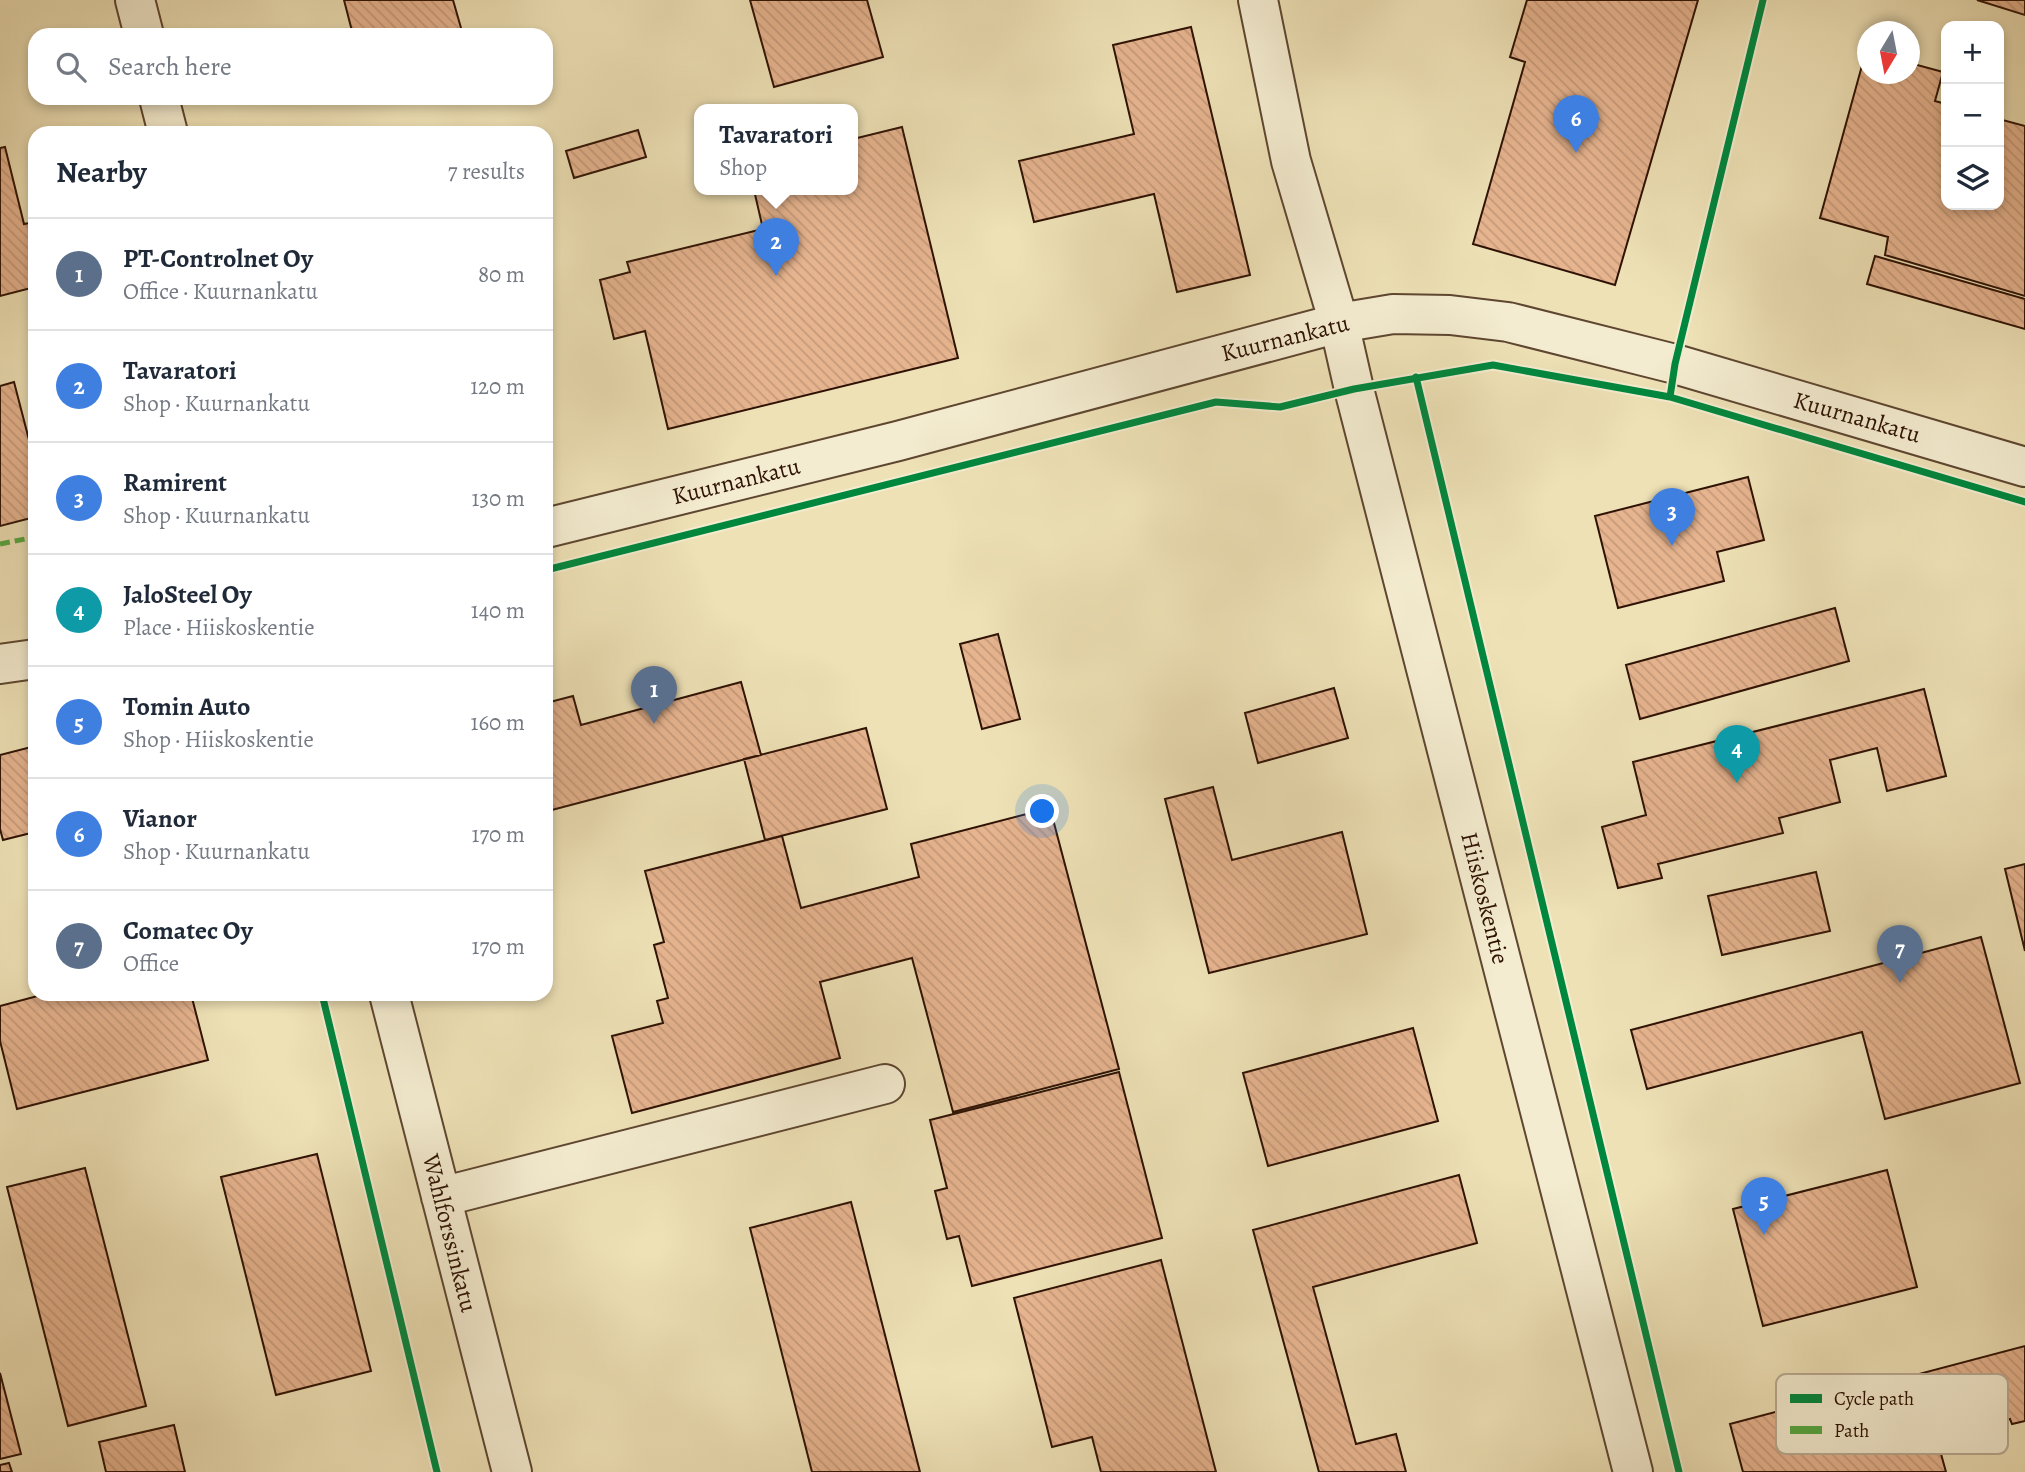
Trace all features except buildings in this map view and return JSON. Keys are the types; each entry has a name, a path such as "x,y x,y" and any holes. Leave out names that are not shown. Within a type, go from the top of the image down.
{"street":[{"path":"135,0 142,28"},
{"name":"Hiiskoskentie","path":"1258,0 1291,161 1339,323 1633,1472"},
{"path":"161,105 166,126"},
{"name":"Kuurnankatu","path":"553,526 898,441 1339,323 1393,314 1450,315 1508,322 1675,364 2025,467"},
{"path":"0,664 28,660"},
{"name":"Wahlforssinkatu","path":"391,1001 512,1472"},
{"path":"441,1197 885,1084"}],"marked path":[{"path":"0,544 28,538"}],"cycle path":[{"path":"1670,397 1675,364 1763,0"},
{"path":"553,568 1216,402 1280,407 1354,389 1493,365 1670,397 2025,502"},
{"path":"1416,377 1679,1472"},
{"path":"324,1001 437,1472"}],"place":[{"name":"Vianor","path":"1576,153"},
{"name":"Tavaratori","path":"776,276"},
{"name":"Ramirent","path":"1672,546"},
{"name":"PT-Controlnet Oy","path":"654,724"},
{"name":"JaloSteel Oy","path":"1737,783"},
{"name":"Comatec Oy","path":"1900,983"},
{"name":"Tomin Auto","path":"1764,1235"}]}
